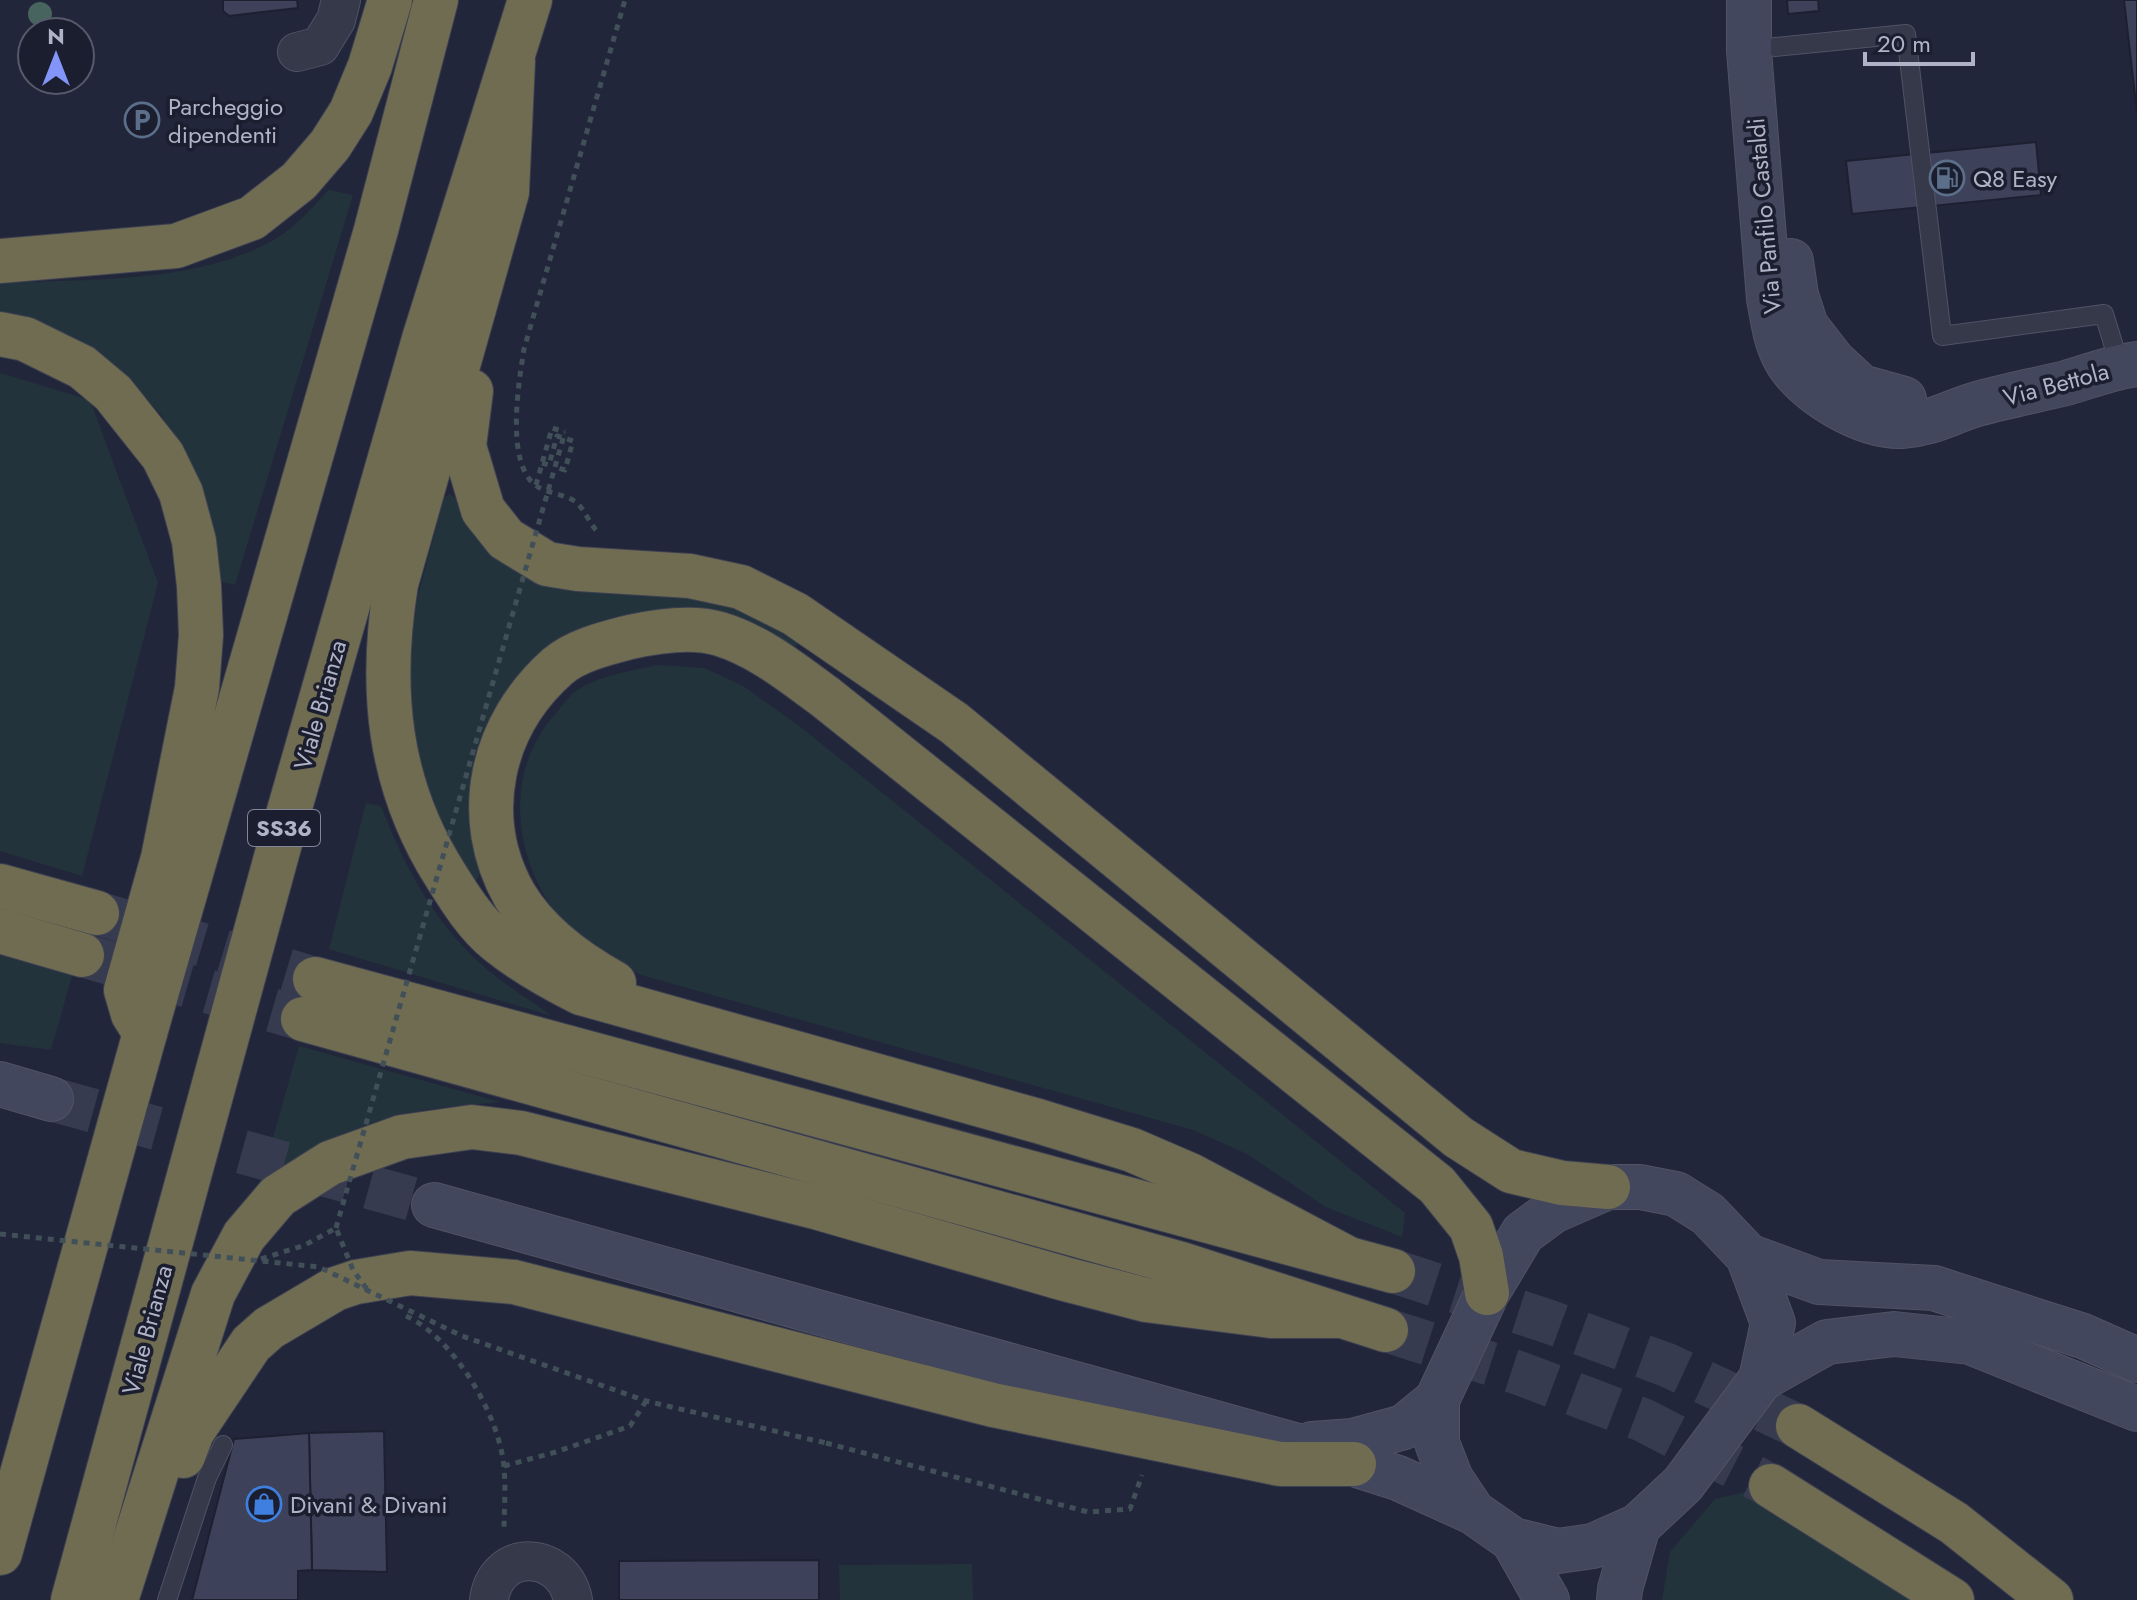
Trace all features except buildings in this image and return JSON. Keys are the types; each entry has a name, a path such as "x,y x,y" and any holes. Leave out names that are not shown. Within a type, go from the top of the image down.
{"highway":[{"path":"0,261 176,246 252,218 299,181 330,145 351,112 370,66 390,0"},
{"path":"0,1553 145,1033 376,230 436,0"},
{"name":"Viale Brianza","path":"73,1600 283,832 424,339 530,0"},
{"path":"513,61 507,192 396,584 388,631 386,685 401,779 433,856 468,911 496,941 535,970 581,993 1132,1150 1190,1175 1345,1257"},
{"path":"487,264 464,446 483,510 506,539 547,564 690,576 741,587 795,614 954,723 1458,1137 1511,1171 1562,1183 1608,1187"},
{"path":"0,334 25,339 82,367 113,393 163,456 181,493 194,541 201,635 197,688 163,858 126,990 133,1014 145,1033"},
{"path":"683,1021 599,975 572,957 539,928 516,896 503,867 493,832 490,792 500,746 521,706 560,665 603,643 663,630 718,633 762,652 824,696 1437,1185 1471,1227 1481,1256 1487,1293"},
{"path":"0,886 97,913"},
{"path":"0,931 82,955"},
{"path":"1386,1330 1181,1264 309,999 1393,1271"},
{"path":"117,1597 213,1294 244,1236 278,1196 330,1163 402,1137 472,1127 521,1133 819,1208 1146,1300 1271,1316 1339,1316"},
{"path":"117,1597 145,1555 192,1432 251,1344 290,1313 335,1289 356,1282 410,1273 514,1282 993,1405 1280,1464 1354,1464"},
{"path":"1798,1426 1954,1523 2051,1600"},
{"path":"1771,1486 1952,1600"}],"main road":[{"name":"Via Panfilo Castaldi","path":"1749,0 1749,51 1764,253 1775,332 1785,359 1813,390 1852,415 1899,426 1940,420 1975,405"},
{"name":"Via Panfilo Castaldi","path":"1768,0 1775,47 1790,251 1796,295 1806,326 1834,362 1861,387 1900,399 1975,405"},
{"name":"Via Bettola","path":"1975,405 2129,365"},
{"path":"0,1084 51,1099"},
{"path":"1473,1512 1451,1479 1437,1443 1437,1400 1487,1293 1523,1233 1553,1211 1608,1187 1640,1187 1676,1194 1708,1214 1748,1256 1773,1323 1761,1379"},
{"path":"434,1205 1294,1445 1398,1478 1473,1512 1513,1540 1558,1551 1593,1546 1638,1526 1683,1484 1761,1379 1827,1342 1894,1334 1970,1342 2137,1409"},
{"path":"1748,1256 1819,1282 1934,1288 2083,1336 2137,1360"},
{"path":"1294,1445 1353,1441 1404,1427 1437,1400"},
{"path":"1619,1600 1638,1526"},
{"path":"1513,1540 1547,1600"}],"street":[{"path":"297,52 320,46 336,20 341,0"},
{"path":"496,1585 510,1566 524,1561 538,1561 563,1576 573,1600"}],"lane":[{"path":"1775,47 1906,34 1942,336 2104,314 2129,365"},
{"path":"167,1600 207,1478 223,1445"}],"path":[{"path":"600,534 576,502 536,486 524,468 516,405 524,349 625,0"},
{"path":"370,1293 353,1270 336,1228 565,432 552,428 536,486"},
{"path":"542,463 549,465 557,436 573,441 565,470 555,467"},
{"path":"259,1260 305,1245 336,1228"},
{"path":"0,1234 319,1267 462,1336 646,1401 826,1443 1088,1512"},
{"path":"374,1303 416,1320 441,1339 476,1389 491,1423 504,1466 496,1585"},
{"path":"504,1466 630,1426 646,1401"}],"shaded area":[{"path":"329,190 353,195 235,585 219,581 194,479 162,416 122,373 0,318 0,283 144,276 217,263 250,252 280,236"},
{"path":"0,373 90,400 158,583 82,876 0,851"},
{"path":"449,494 530,579 555,588 577,591 702,597 737,606 800,642 795,647 746,622 544,662 478,854 479,877 471,883 419,775 406,670 418,596 444,498"},
{"path":"658,665 704,668 743,686 798,725 1405,1213 1402,1237 1326,1207 1247,1154 1193,1130 641,975 587,946 564,923 545,896 531,866 522,835 520,803 525,771 536,741 576,691 605,677"},
{"path":"366,803 381,806 410,871 449,930 490,972 552,1016 329,949"},
{"path":"0,953 72,976 51,1050 0,1043"},
{"path":"299,1046 500,1102 423,1110 377,1121 336,1139 273,1178 262,1176"},
{"path":"1771,1486 1913,1600 1662,1600 1670,1552 1715,1499"},
{"path":"972,1564 973,1600 840,1600 839,1565"}],"tunnel":[{"path":"97,913 315,979"},
{"path":"82,955 303,1019"},
{"path":"51,1099 434,1205"},
{"path":"1393,1271 1547,1321 1667,1365 1798,1426"},
{"path":"1386,1330 1516,1372 1643,1420 1771,1486"}],"place":[{"name":"Parcheggio dipendenti","path":"142,120"},
{"name":"Q8 Easy","path":"1947,178"},
{"name":"Divani & Divani","path":"264,1504"}]}
